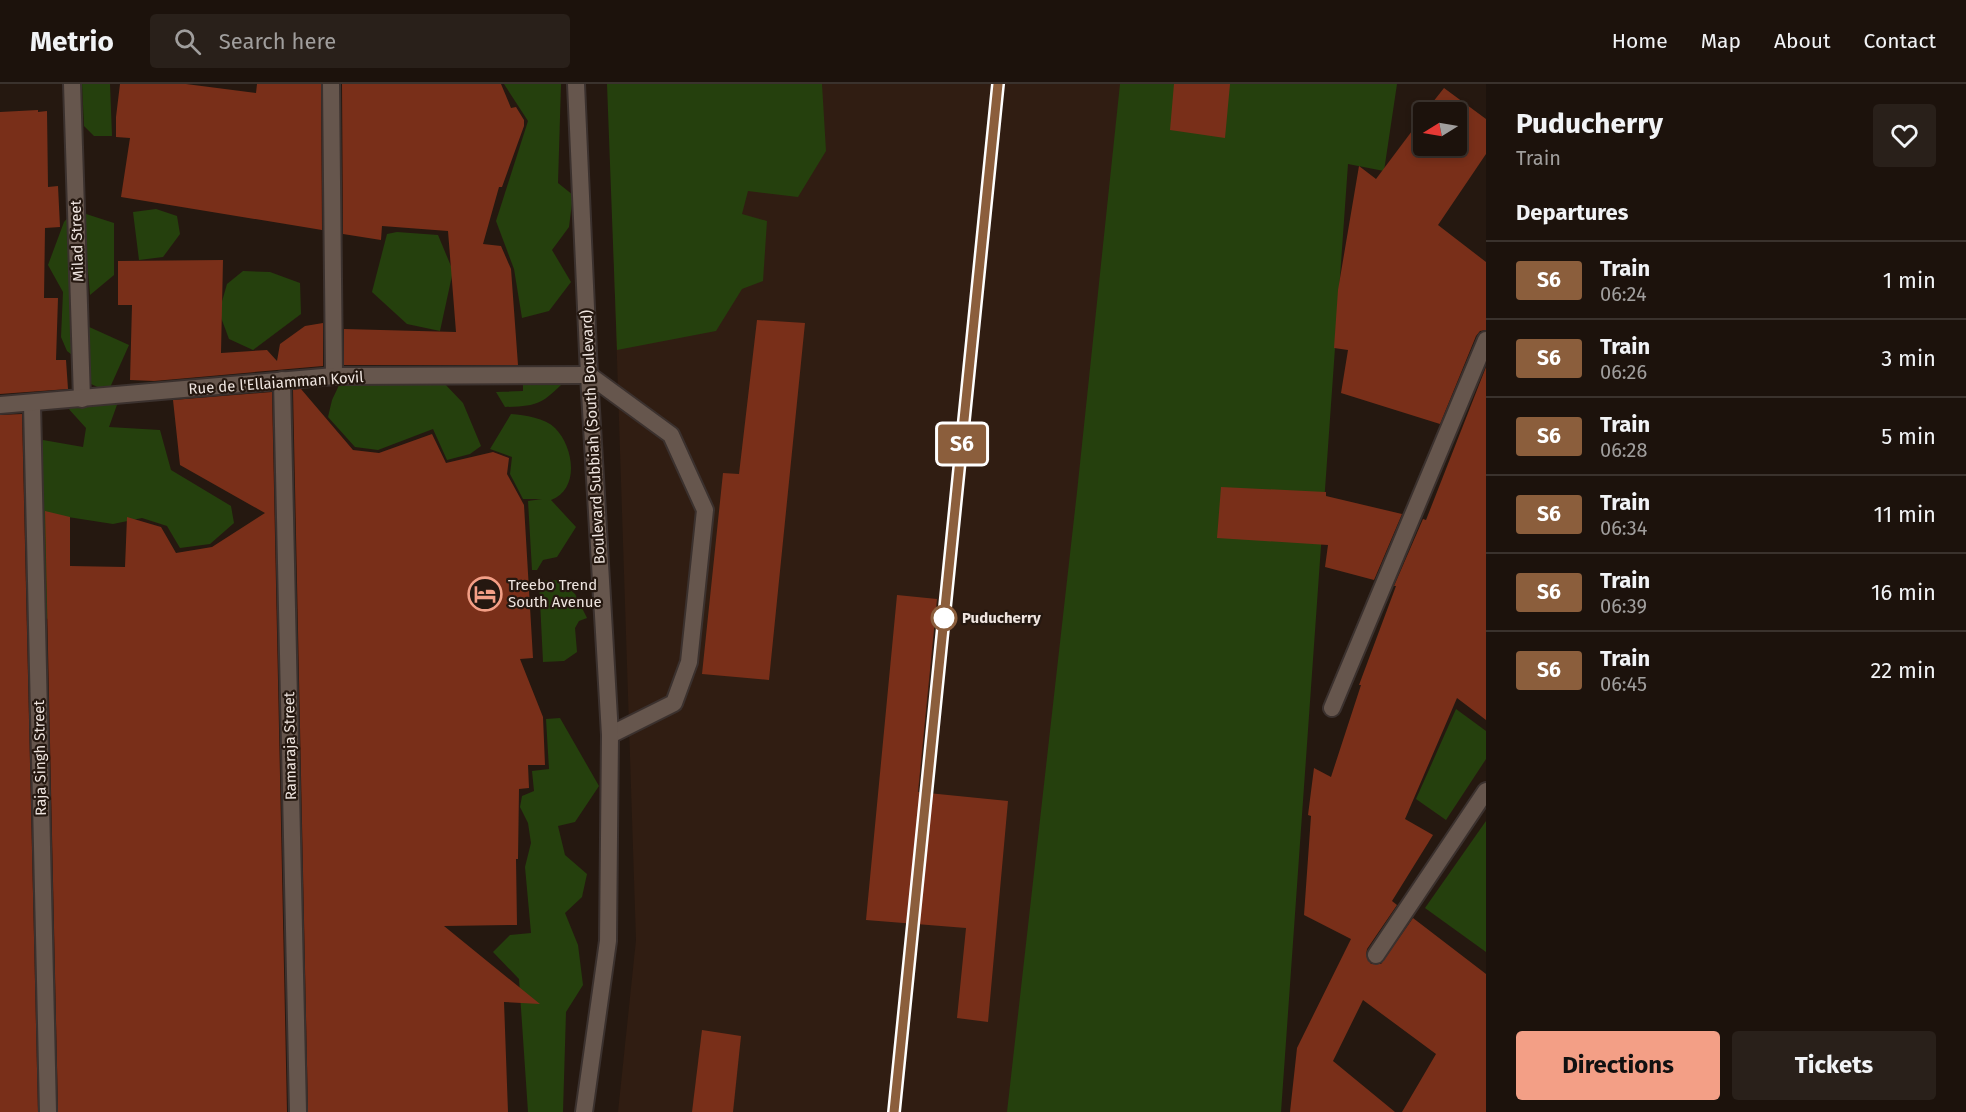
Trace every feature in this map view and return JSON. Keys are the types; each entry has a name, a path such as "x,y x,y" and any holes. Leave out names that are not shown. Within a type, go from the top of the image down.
{"street":[{"name":"Milad Street","path":"72,84 82,399"},
{"path":"331,84 334,376"},
{"name":"Boulevard Subbiah (South Boulevard)","path":"576,84 589,375 610,735 608,941 584,1112"},
{"path":"1332,708 1486,340"},
{"name":"Rue de l'Ellaiamman Kovil","path":"0,405 334,376 589,375"},
{"path":"589,375 671,435 705,510 689,662 674,703 610,735"},
{"name":"Ramaraja Street","path":"282,381 298,1112"},
{"name":"Raja Singh Street","path":"32,404 48,1112"},
{"path":"1376,955 1486,791"}],"shaded area":[{"path":"608,84 1349,84 1280,1112 618,1112 636,940"}],"green space":[{"path":"82,84 110,84 112,136 94,136 84,126"},
{"path":"504,84 561,84 558,183 573,195 569,227 552,250 571,282 549,311 522,318 514,269 496,221 528,121"},
{"path":"607,84 822,84 826,151 798,197 748,191 742,214 767,221 763,281 742,289 716,331 617,350"},
{"path":"1120,84 1397,84 1384,171 1348,164 1281,1112 1007,1112 1077,492"},
{"path":"156,209 177,216 180,234 163,257 139,260 133,212"},
{"path":"72,213 76,358 67,351 61,337 63,292 48,265 64,222"},
{"path":"83,213 114,223 114,275 90,295"},
{"path":"397,232 438,235 453,271 440,331 407,324 372,292 387,234"},
{"path":"243,271 270,272 300,283 301,314 253,350 229,339 219,312 227,284"},
{"path":"87,326 129,345 108,392 91,384"},
{"path":"342,379 442,381 463,403 481,446 470,454 447,460 433,429 378,450 355,447 328,417 332,400"},
{"path":"566,380 545,399 526,406 505,407 496,392 523,391 523,381"},
{"path":"118,402 109,427 160,430 171,470 231,506 234,523 210,544 180,548 167,526 142,518 113,524 55,515 60,623 42,617 44,513 32,511 43,440 83,447 86,428 67,407"},
{"path":"511,414 534,418 551,425 561,436 570,456 571,467 567,487 551,500 576,527 557,557 543,560 537,570 532,570 528,501 542,499 523,499 510,474 512,457 490,449"},
{"path":"559,580 575,594 587,618 579,621 575,628 577,652 564,661 543,662 539,581"},
{"path":"1456,709 1486,731 1486,759 1446,820 1416,799"},
{"path":"560,718 599,786 575,822 558,826 565,855 587,874 582,897 565,913 578,945 583,985 566,1012 563,1112 528,1112 519,979 493,952 510,935 531,933 525,867 531,843 528,823 520,807 522,796 534,791 532,771 549,769 546,719"},
{"path":"1486,821 1486,952 1425,908"}],"building":[{"path":"120,84 186,84 256,93 257,84 321,84 322,230 121,197 130,138 116,137"},
{"path":"342,84 501,84 511,108 516,107 524,120 524,126 502,187 499,187 483,244 501,246 511,269 518,365 344,365 344,329 456,332 448,231 382,226 381,240 343,234"},
{"path":"1174,84 1230,84 1225,138 1170,130"},
{"path":"1444,88 1463,102 1433,102"},
{"path":"1467,105 1486,119 1486,154 1438,225 1486,262 1486,330 1480,331 1476,336 1440,424 1341,393 1348,350 1334,348 1338,290 1359,166 1376,179 1413,130 1413,156 1467,156"},
{"path":"38,110 38,112 47,111 48,187 58,186 60,227 45,228 44,298 58,298 56,360 66,360 68,389 0,394 0,112"},
{"path":"223,260 221,353 267,350 277,361 280,344 305,326 323,323 323,366 154,381 130,380 132,305 118,305 118,261"},
{"path":"757,320 805,323 769,680 702,674 723,473 739,474"},
{"path":"1486,367 1486,720 1457,698 1405,819 1433,835 1392,901 1397,905 1367,949 1366,955 1371,964 1381,964 1413,918 1486,974 1486,1112 1402,1112 1436,1054 1363,1000 1333,1061 1395,1112 1290,1112 1297,1048 1351,939 1304,915 1311,816 1308,815 1314,768 1331,777 1361,685 1359,685 1396,586 1394,586 1423,519 1426,520"},
{"path":"301,389 353,450 379,453 432,434 446,463 493,452 509,458 507,474 524,505 533,658 520,659 543,717 545,765 528,765 529,788 519,789 518,859 516,859 517,925 444,926 540,1004 504,1002 508,1112 308,1112 293,390"},
{"path":"272,392 287,1112 58,1112 45,511 70,517 70,566 125,567 127,517 161,527 176,553 212,547 265,513 180,465 173,400"},
{"path":"22,414 38,1112 0,1112 0,415"},
{"path":"1221,487 1326,492 1326,496 1402,514 1374,580 1325,567 1328,545 1217,538"},
{"path":"897,595 937,599 918,792 1008,801 988,1022 957,1018 966,928 866,920"},
{"path":"702,1030 741,1036 733,1112 692,1112"}],"railway":[{"path":"893,1112 998,84"}],"train":[{"name":"S6","path":"894,1112 998,84"}],"place":[{"name":"Treebo Trend South Avenue","path":"485,594"},
{"name":"Puducherry","path":"944,618"}]}
